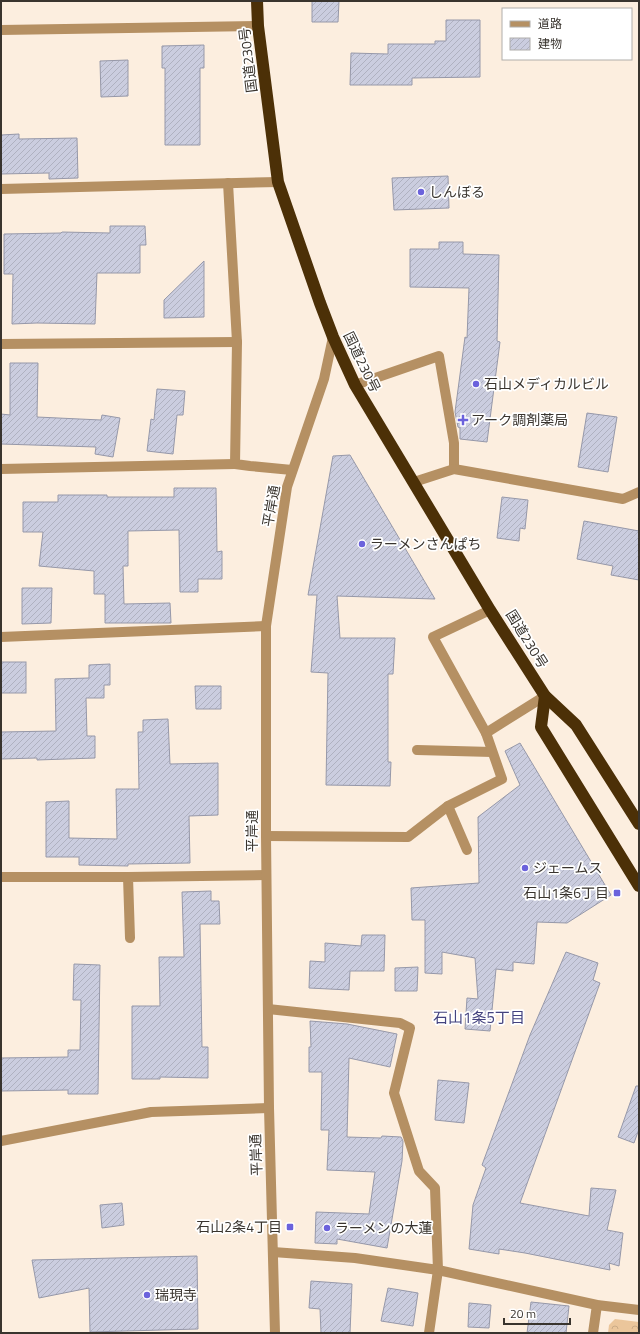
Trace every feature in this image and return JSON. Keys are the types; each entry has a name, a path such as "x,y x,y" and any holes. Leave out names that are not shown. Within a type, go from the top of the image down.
{"highway":[{"name":"国道230号","path":"257,1 258,26 278,182 320,304 355,385 490,610 545,696 576,725 639,824"},
{"path":"545,696 541,727 639,886"}],"street":[{"path":"1,30 258,26"},
{"path":"1,189 278,182"},
{"path":"228,183 237,342 235,464"},
{"name":"平岸通","path":"275,1333 269,1108 266,874 266,626 287,487 324,378 333,337"},
{"path":"1,344 237,342"},
{"path":"355,385 439,356 454,443 454,469"},
{"path":"1,469 235,464 292,470"},
{"path":"414,482 454,469 624,499 639,492"},
{"path":"266,836 408,837 448,806 502,779 486,733 433,637 490,610"},
{"path":"1,637 266,626"},
{"path":"486,733 545,696"},
{"path":"417,750 492,752"},
{"path":"448,806 468,850"},
{"path":"1,877 128,877 266,874"},
{"path":"128,877 130,938"},
{"path":"268,1009 400,1023 410,1028 394,1093 419,1171 435,1188 438,1270 429,1333"},
{"path":"1,1141 151,1112 269,1108"},
{"path":"273,1252 355,1258 438,1270 596,1305 639,1310"},
{"path":"593,1333 596,1305"}],"green space":[{"path":"615,1319 639,1322 639,1333 608,1333 609,1325"}],"building":[{"path":"312,1 339,1 338,22 312,22"},
{"path":"446,20 480,20 480,77 412,78 412,85 350,85 351,53 388,54 388,44 435,44 435,41 446,41"},
{"path":"204,45 204,68 200,68 200,145 165,145 165,68 162,68 162,46"},
{"path":"128,60 128,96 101,97 100,61"},
{"path":"19,134 19,139 77,138 78,178 49,179 49,173 1,174 1,135"},
{"path":"448,176 449,208 394,210 392,178"},
{"path":"110,226 145,226 146,245 140,245 140,273 97,273 95,324 12,324 13,274 4,274 4,234 62,232 110,233"},
{"path":"439,242 463,242 463,254 499,255 497,341 500,342 487,442 460,439 460,428 458,427 455,412 465,337 467,338 469,288 410,287 410,249 439,249"},
{"path":"204,261 204,317 164,318 164,300"},
{"path":"10,363 38,363 37,417 101,420 102,415 120,418 113,457 95,454 96,447 1,444 1,414 10,415"},
{"path":"157,389 185,391 183,415 177,415 173,454 147,451 151,419 154,420"},
{"path":"587,413 617,417 608,472 578,467"},
{"path":"350,455 435,599 337,596 340,638 395,638 393,674 388,674 388,762 391,762 390,786 326,785 328,673 311,672 317,595 308,595 333,456"},
{"path":"174,488 216,488 217,552 222,551 222,579 198,579 198,592 180,592 179,530 128,531 128,566 123,566 124,604 170,603 171,623 105,623 105,594 94,594 94,571 39,566 43,532 23,532 23,502 58,502 58,495 174,497"},
{"path":"502,497 528,500 525,529 520,528 519,541 497,538"},
{"path":"584,521 639,531 639,580 611,575 613,566 577,559"},
{"path":"22,588 52,588 51,623 22,624"},
{"path":"1,662 26,662 26,693 1,693"},
{"path":"110,664 110,685 104,685 104,698 86,698 87,736 95,736 95,758 37,760 37,758 1,759 1,732 56,731 55,679 89,678 89,665"},
{"path":"195,686 221,686 221,709 196,709"},
{"path":"168,719 170,764 218,763 218,815 189,816 190,863 128,864 128,866 79,865 79,857 46,857 46,802 69,801 69,838 117,839 116,789 139,789 138,732 143,732 143,720"},
{"path":"520,743 611,895 567,923 537,922 534,964 513,962 513,971 496,969 490,1031 465,1029 467,998 478,999 475,958 442,952 442,974 425,973 425,920 412,920 411,888 479,883 478,817 520,785 505,751"},
{"path":"211,891 211,901 219,901 220,924 200,924 202,1047 208,1047 208,1078 160,1077 160,1079 132,1079 132,1006 160,1006 159,957 184,957 182,892"},
{"path":"362,935 385,935 384,971 350,971 349,990 309,988 310,961 325,962 325,943 361,946"},
{"path":"566,952 598,963 593,980 600,983 520,1203 589,1216 591,1188 616,1190 607,1230 623,1233 619,1266 609,1263 610,1270 499,1249 499,1254 469,1249 473,1205 486,1168 482,1165 530,1035"},
{"path":"74,964 100,965 98,1094 68,1094 68,1090 1,1091 1,1058 68,1057 68,1050 80,1050 81,1000 73,1000"},
{"path":"418,967 417,991 395,991 395,968"},
{"path":"310,1021 347,1024 397,1034 390,1067 349,1058 347,1137 401,1137 403,1141 402,1161 387,1248 337,1239 337,1244 315,1243 316,1212 369,1214 375,1172 327,1170 329,1130 321,1130 322,1072 309,1072 309,1047 311,1047"},
{"path":"438,1080 469,1083 464,1123 435,1120"},
{"path":"636,1086 639,1086 639,1129 634,1143 618,1137"},
{"path":"122,1203 124,1225 102,1228 100,1205"},
{"path":"197,1256 198,1329 90,1332 89,1288 39,1298 32,1260"},
{"path":"311,1281 352,1284 350,1333 321,1333 320,1309 309,1308"},
{"path":"388,1288 418,1293 413,1326 381,1321"},
{"path":"531,1302 569,1306 566,1333 527,1333"},
{"path":"469,1303 491,1305 489,1328 468,1327"}],"place":[{"name":"しんぼる","path":"421,192"},
{"name":"石山メディカルビル","path":"476,384"},
{"name":"アーク調剤薬局","path":"463,420"},
{"name":"ラーメンさんぱち","path":"362,544"},
{"name":"ジェームス","path":"525,868"},
{"name":"石山1条6丁目","path":"617,893"},
{"name":"石山2条4丁目","path":"290,1227"},
{"name":"ラーメンの大蓮","path":"327,1228"},
{"name":"瑞現寺","path":"147,1295"}],"district":[{"name":"石山1条5丁目","path":"479,1018"}]}
